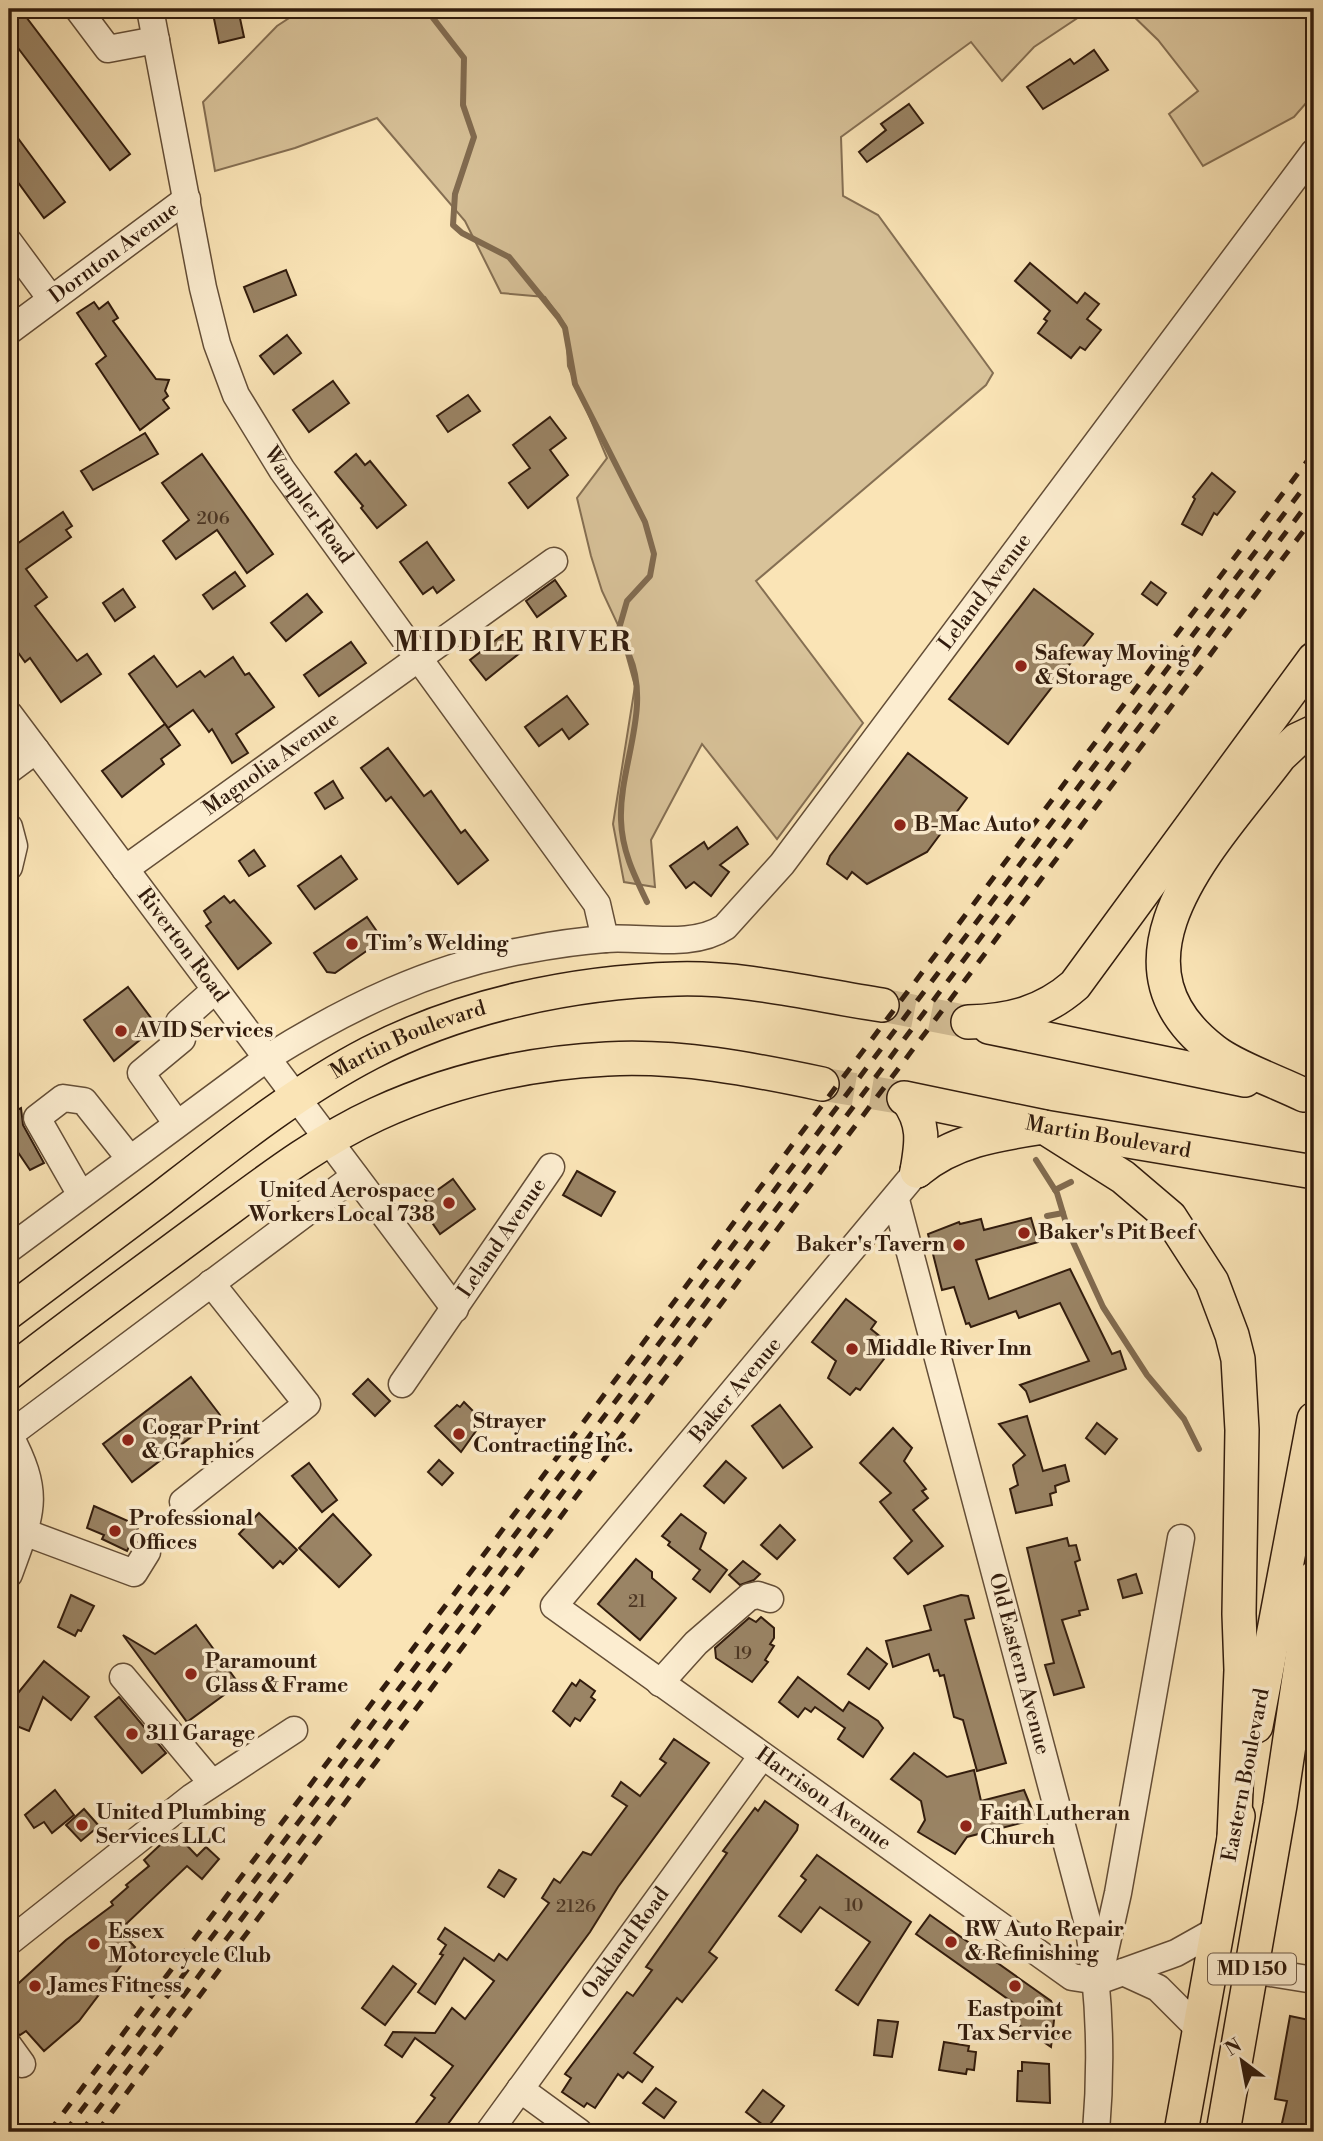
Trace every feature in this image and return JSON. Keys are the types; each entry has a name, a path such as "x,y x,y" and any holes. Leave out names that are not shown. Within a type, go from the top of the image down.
{"main road":[{"path":"1309,1096 1206,1070 1038,1039 965,1021 1022,1016 1044,1008 1075,985 1314,659"},
{"path":"1309,1096 1216,1053 1202,1041 1172,1004 1163,961 1164,938 1179,894 1280,756 1297,740 1314,732"},
{"name":"Martin Boulevard","path":"9,1312 296,1097 370,1053 411,1034 480,1011 562,990 677,979 712,980 882,1005"},
{"path":"9,1373 220,1215 328,1140 376,1115 427,1094 499,1073 549,1064 608,1059 657,1059 750,1069 822,1084"},
{"name":"Martin Boulevard","path":"917,1171 922,1140 920,1120 906,1098 1044,1127 1314,1172"},
{"path":"917,1171 952,1147 993,1135 1044,1127 1123,1177 1170,1217 1212,1282 1233,1335 1238,1359 1242,1430 1239,1614 1241,1670 1234,1839"},
{"name":"Eastern Boulevard","path":"1181,2132 1314,1419"},
{"name":"Eastern Boulevard","path":"1223,2132 1252,1970 1314,1578"}],"street":[{"path":"78,9 108,49 156,40"},
{"name":"Wampler Road","path":"150,9 211,322 236,396 282,470 597,904 605,939"},
{"name":"Leland Avenue","path":"267,1058 344,1013 437,973 524,950 605,939 707,937 735,919 782,864 863,758 1314,152"},
{"name":"Dornton Avenue","path":"9,331 187,199"},
{"path":"9,242 51,299"},
{"name":"Magnolia Avenue","path":"125,869 554,561"},
{"name":"Riverton Road","path":"9,714 455,1310"},
{"path":"9,770 36,750"},
{"path":"9,827 14,846 9,867"},
{"path":"177,1124 141,1073 182,1039 177,1031 179,1022 215,990"},
{"path":"9,1249 267,1058"},
{"path":"81,1195 37,1118 63,1098 84,1101 130,1159"},
{"name":"Leland Avenue","path":"402,1384 551,1167"},
{"name":"Baker Avenue","path":"554,1606 896,1200 917,1171"},
{"path":"10,1564 31,1512 27,1474 9,1435 355,1176"},
{"name":"Old Eastern Avenue","path":"896,1200 1075,1871 1110,1976 1096,2132"},
{"path":"183,1502 307,1404 211,1283"},
{"path":"24,1532 134,1573 147,1552"},
{"path":"1181,1538 1118,1893 1110,1976 1176,1952 1217,1930"},
{"path":"660,1683 696,1643 749,1598 758,1595 770,1599"},
{"name":"Harrison Avenue","path":"554,1606 1072,1977 1110,1976 1158,1988 1200,2030"},
{"path":"122,1677 212,1783"},
{"path":"9,1942 212,1783 294,1730"},
{"name":"Oakland Road","path":"489,2132 762,1756"},
{"path":"1252,1970 1314,1980"},
{"path":"520,2089 579,2132"}],"shaded area":[{"path":"303,9 1091,9 1034,47 1002,81 971,42 841,137 843,196 878,215 993,373 986,385 756,581 863,723 777,839 702,744 651,840 655,887 624,882 613,824 635,686 618,625 602,591 591,556 577,498 607,458 568,366 566,326 545,297 501,293 465,221 377,118 295,148 215,171 203,102 277,26"},
{"path":"1126,9 1314,9 1314,94 1294,117 1203,166 1169,114 1198,91 1158,40"}],"building":[{"path":"9,9 20,9 130,154 110,170 9,36"},
{"path":"212,9 238,9 244,37 219,43"},
{"path":"1094,50 1108,70 1043,109 1027,87 1070,59 1074,64"},
{"path":"909,104 923,123 867,162 859,152 886,130 881,124"},
{"path":"9,126 65,202 44,218 9,170"},
{"path":"1030,263 1077,303 1085,293 1099,304 1087,319 1101,330 1085,350 1080,347 1071,358 1038,333 1047,321 1044,319 1050,311 1015,281"},
{"path":"286,270 296,295 254,312 244,287"},
{"path":"94,302 99,309 108,302 118,318 113,321 156,379 169,380 165,391 168,396 163,400 169,408 140,430 96,364 106,356 77,313"},
{"path":"287,335 301,353 274,374 260,356"},
{"path":"333,381 349,403 309,432 293,410"},
{"path":"468,395 480,411 448,432 437,416"},
{"path":"550,417 566,438 550,450 568,475 528,508 509,483 530,468 513,445"},
{"path":"145,433 158,454 93,490 81,471"},
{"path":"202,454 273,554 247,573 217,530 176,559 163,541 189,520 162,483"},
{"path":"356,454 365,465 370,461 406,505 377,528 335,472"},
{"path":"1212,473 1235,492 1217,515 1214,513 1202,535 1182,524 1195,499 1193,497"},
{"path":"63,512 72,526 66,530 71,537 26,569 47,597 35,606 77,661 87,654 101,674 61,702 30,658 25,662 9,640 9,545 11,548"},
{"path":"427,542 454,580 437,593 433,587 423,594 400,562"},
{"path":"235,572 245,586 213,609 203,595"},
{"path":"555,580 566,596 537,617 526,601"},
{"path":"1151,582 1166,593 1157,605 1142,594"},
{"path":"123,589 135,607 115,621 103,603"},
{"name":"Safeway Moving & Storage","path":"1034,589 1093,634 1008,744 949,699"},
{"path":"307,594 322,612 286,641 271,623"},
{"path":"505,633 521,652 486,680 470,660"},
{"path":"351,642 366,663 319,696 304,675"},
{"path":"154,656 177,687 200,671 205,677 233,657 245,675 249,673 274,707 236,734 248,753 232,763 212,729 209,732 193,710 168,728 129,674"},
{"path":"567,696 588,724 569,739 562,729 539,746 525,727"},
{"path":"165,724 180,745 161,759 164,764 122,797 102,771"},
{"path":"388,748 424,796 431,791 461,833 465,830 488,860 458,884 391,797 386,801 361,768"},
{"name":"B-Mac Auto","path":"908,753 967,798 927,852 867,884 852,872 847,879 827,864 830,856"},
{"path":"333,781 343,798 325,809 315,793"},
{"path":"737,827 748,844 720,865 729,872 711,896 694,882 686,888 670,866 704,842 708,849"},
{"path":"254,850 265,866 249,876 239,861"},
{"path":"341,856 357,879 315,909 298,886"},
{"path":"224,896 230,903 234,900 271,943 238,969 206,926 211,922 204,911"},
{"name":"Tim’s Welding","path":"367,917 380,936 378,943 335,973 327,972 314,953"},
{"name":"AVID Services","path":"128,987 157,1026 114,1061 84,1020"},
{"path":"21,1108 23,1125 44,1163 30,1170 9,1139 9,1114"},
{"path":"577,1171 615,1192 601,1216 563,1195"},
{"name":"United Aerospace Workers Local 738","path":"453,1179 475,1209 440,1234 424,1211 430,1207 425,1199"},
{"path":"1031,1218 1038,1242 976,1260 989,1299 1070,1269 1112,1354 1120,1351 1126,1369 1030,1402 1026,1391 1020,1385 1089,1361 1060,1303 1019,1318 1016,1311 971,1327 969,1323 966,1324 954,1287 942,1290 928,1234 959,1222 960,1224 981,1219 984,1230"},
{"name":"Middle River Inn","path":"846,1299 876,1322 871,1329 888,1343 879,1355 884,1359 860,1390 856,1388 850,1395 828,1378 836,1361 812,1342"},
{"path":"191,1377 220,1415 132,1482 103,1444"},
{"path":"368,1379 390,1401 375,1416 353,1394"},
{"name":"Strayer Contracting Inc.","path":"464,1402 483,1421 461,1452 435,1426 457,1405 460,1407"},
{"path":"780,1405 812,1447 783,1468 752,1426"},
{"path":"1027,1416 1043,1471 1065,1465 1069,1481 1055,1486 1056,1492 1050,1494 1052,1505 1016,1513 1010,1489 1018,1485 1013,1465 1025,1455 999,1424"},
{"path":"1097,1423 1117,1439 1105,1454 1086,1438"},
{"path":"893,1428 912,1448 904,1461 926,1489 922,1491 928,1498 913,1510 943,1546 908,1574 894,1558 912,1541 880,1502 891,1493 860,1463"},
{"path":"439,1460 453,1473 442,1485 428,1472"},
{"path":"726,1461 746,1478 724,1503 704,1486"},
{"path":"309,1463 337,1500 322,1512 292,1476"},
{"name":"Professional Offices","path":"94,1506 139,1526 127,1551 102,1539 104,1535 87,1528"},
{"path":"259,1513 297,1550 283,1564 280,1561 273,1568 239,1534"},
{"path":"333,1514 371,1555 339,1587 299,1548"},
{"path":"681,1514 706,1533 700,1549 727,1570 710,1592 693,1579 700,1570 668,1545 670,1542 662,1536"},
{"path":"780,1525 795,1540 777,1559 761,1545"},
{"path":"1067,1538 1069,1546 1076,1545 1080,1560 1075,1562 1088,1609 1079,1611 1080,1615 1062,1620 1084,1687 1054,1695 1045,1665 1054,1663 1027,1548"},
{"path":"636,1559 652,1572 652,1578 676,1598 640,1640 598,1604"},
{"path":"743,1561 760,1574 754,1580 740,1585 729,1575"},
{"path":"1136,1574 1142,1593 1123,1598 1118,1580"},
{"path":"71,1595 94,1606 81,1631 78,1630 75,1636 58,1627"},
{"path":"961,1595 968,1596 974,1618 965,1620 1006,1763 977,1771 963,1720 954,1717 944,1675 940,1676 938,1670 934,1671 929,1654 893,1667 886,1641 931,1630 924,1606"},
{"path":"761,1617 774,1628 774,1638 770,1644 774,1646 765,1660 768,1662 752,1682 716,1658 715,1648 749,1618 756,1622"},
{"name":"Paramount Glass & Frame","path":"196,1625 239,1684 187,1722 123,1635 155,1654"},
{"path":"867,1648 887,1664 869,1689 848,1674"},
{"path":"44,1661 89,1697 71,1720 43,1697 29,1731 9,1723 9,1696 14,1698"},
{"path":"798,1677 843,1711 849,1702 878,1721 883,1728 863,1757 838,1739 845,1728 815,1707 811,1712 805,1708 798,1717 779,1702"},
{"path":"580,1680 595,1691 591,1697 595,1700 580,1721 575,1718 570,1726 553,1711 572,1683 576,1686"},
{"name":"311 Garage","path":"119,1697 166,1753 142,1773 95,1717"},
{"path":"674,1739 709,1763 618,1887 590,1932 442,2132 409,2132 435,2098 431,2095 453,2066 415,2038 402,2057 385,2045 393,2032 435,2033 452,2008 465,2019 494,1981 464,1958 435,2004 418,1992 443,1955 440,1954 446,1945 438,1939 445,1928 494,1961 499,1954 507,1960 549,1903 542,1898 554,1879 560,1883 583,1852 591,1855 627,1806 612,1796 621,1782 640,1796 666,1763 660,1759"},
{"path":"914,1753 947,1777 974,1770 981,1801 1024,1790 1036,1819 967,1837 955,1854 918,1832 925,1820 921,1801 891,1779"},
{"path":"55,1790 74,1815 52,1833 44,1822 34,1828 25,1815"},
{"path":"765,1801 798,1825 797,1830 709,1952 717,1958 682,2002 677,1998 634,2053 653,2067 642,2082 628,2072 623,2078 618,2074 595,2108 587,2103 584,2107 562,2092 571,2078 565,2074 627,1992 633,1996 652,1970 646,1967 727,1853 723,1851 755,1808 758,1811"},
{"name":"United Plumbing Services LLC","path":"84,1809 99,1826 81,1841 66,1825"},
{"path":"174,1832 197,1856 206,1847 219,1859 202,1879 187,1866 126,1924 137,1937 130,1942 135,1947 79,2021 44,2051 26,2031 20,2035 15,2032 9,2024 9,1992 66,1940 113,1905 111,1902 128,1887 126,1885 149,1866 144,1860"},
{"path":"817,1855 911,1922 858,2005 836,1990 870,1942 820,1907 801,1932 779,1916 806,1880 801,1876"},
{"path":"499,1870 516,1879 504,1897 488,1887"},
{"path":"930,1915 1051,2001 1055,2011 1051,2047 1013,2021 1022,2009 916,1934"},
{"path":"393,1966 416,1984 385,2025 362,2008"},
{"path":"1290,2016 1314,2021 1314,2132 1280,2132 1287,2101 1275,2099"},
{"path":"878,2020 898,2022 892,2057 874,2055"},
{"path":"944,2042 969,2046 968,2051 976,2052 974,2070 967,2069 966,2074 939,2070"},
{"path":"1022,2062 1049,2064 1050,2103 1017,2101 1018,2071 1022,2071"},
{"path":"656,2088 676,2102 664,2118 643,2103"},
{"path":"763,2090 784,2106 767,2128 746,2112"}],"waterway":[{"path":"426,9 464,58 463,105 474,137 455,194 453,225 462,233 509,257 565,328 575,384 645,522 654,554 650,576 627,601 616,639 629,655 637,696 622,800 622,831 630,862 647,902"},
{"path":"1036,1160 1057,1193 1069,1233 1103,1307 1147,1375 1184,1419 1199,1449"},
{"path":"1055,1190 1071,1182"},
{"path":"1047,1216 1063,1213"}],"tunnel":[{"path":"882,1005 963,1021"},
{"path":"822,1084 904,1098"}],"railway":[{"path":"49,2132 1314,452"},
{"path":"65,2132 1314,474"},
{"path":"81,2132 1314,495"},
{"path":"97,2132 1314,517"}],"place":[{"name":"Safeway Moving & Storage","path":"1021,666"},
{"name":"B-Mac Auto","path":"900,825"},
{"name":"Tim’s Welding","path":"352,944"},
{"name":"AVID Services","path":"121,1031"},
{"name":"United Aerospace Workers Local 738","path":"449,1203"},
{"name":"Baker's Pit Beef","path":"1024,1233"},
{"name":"Baker's Tavern","path":"959,1245"},
{"name":"Middle River Inn","path":"852,1349"},
{"name":"Strayer Contracting Inc.","path":"459,1434"},
{"name":"Cogar Print & Graphics","path":"128,1440"},
{"name":"Professional Offices","path":"115,1531"},
{"name":"Paramount Glass & Frame","path":"191,1674"},
{"name":"311 Garage","path":"132,1734"},
{"name":"United Plumbing Services LLC","path":"82,1825"},
{"name":"Faith Lutheran Church","path":"966,1826"},
{"name":"RW Auto Repair & Refinishing","path":"951,1942"},
{"name":"Essex Motorcycle Club","path":"94,1944"},
{"name":"James Fitness","path":"35,1986"},
{"name":"Eastpoint Tax Service","path":"1015,1986"}],"district":[{"name":"MIDDLE RIVER","path":"513,642"}]}
